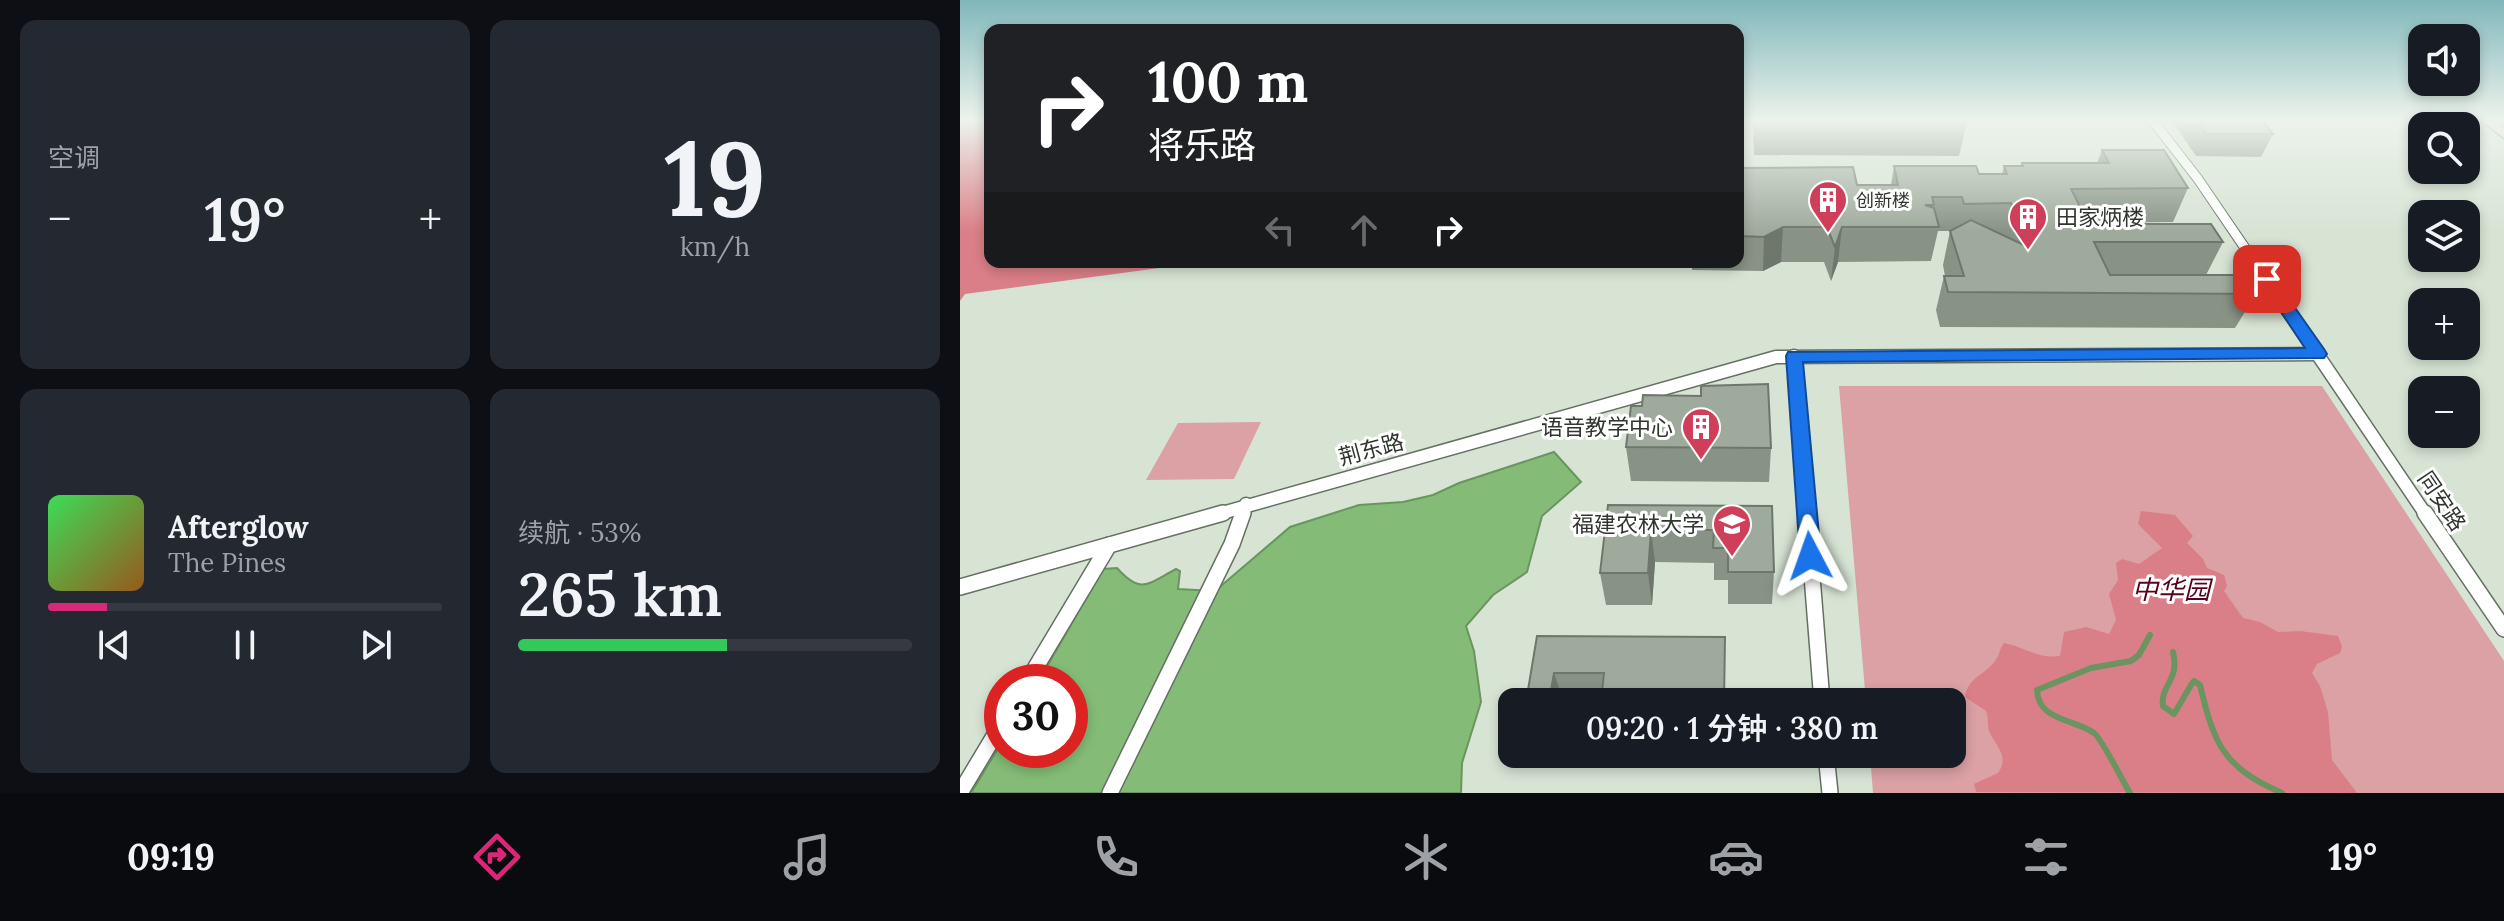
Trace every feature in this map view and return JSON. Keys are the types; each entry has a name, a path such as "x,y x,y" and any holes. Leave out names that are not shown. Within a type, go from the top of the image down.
{"street":[{"name":"同安路","path":"2182,158 2504,629"},
{"name":"荆东路","path":"960,587 1776,357 2318,354"},
{"path":"1794,356 1821,688"},
{"path":"1110,793 1232,544 1246,504"},
{"path":"1038,664 1109,545"},
{"path":"2487,603 2504,603"},
{"path":"960,793 984,753"},
{"path":"1827,768 1830,793"}],"green space":[{"path":"960,158 984,158 984,268 1159,268 965,294 960,301"},
{"name":"中华园","path":"1839,386 2322,386 2504,661 2504,793 1873,793 1871,768 1966,768 1966,688 1865,688"},
{"path":"1261,422 1234,479 1146,480 1178,423"},
{"path":"2141,511 2175,515 2193,536 2187,543 2203,559 2207,568 2224,575 2227,586 2224,591 2243,618 2260,622 2278,632 2300,631 2338,636 2342,647 2340,653 2317,664 2312,673 2320,686 2328,712 2332,760 2357,793 1976,792 1974,784 1998,773 2003,762 1989,731 1986,711 1966,698 1970,685 1991,666 2004,643 2038,654 2060,656 2064,632 2086,627 2109,634 2116,620 2109,594 2118,580 2116,563 2122,559 2139,564 2162,548 2138,524"}],"shaded area":[{"path":"1554,452 1581,482 1542,516 1527,572 1493,595 1466,626 1474,651 1481,702 1462,763 1461,793 971,793 986,768 1088,768 1088,664 1048,664 1103,569 1117,568 1132,582 1145,584 1176,569 1180,571 1178,589 1215,591 1290,527 1359,505 1403,502 1433,495 1459,483"}],"building":[{"path":"2106,158 2169,158 2188,188 2071,189 2089,224 2211,224 2223,242 2094,242 2110,275 2244,275 2256,294 1948,292 1944,276 1964,276 1950,231 1971,220 2028,247 2011,203 1964,204 1962,197 1932,197 1934,205 1925,205 1934,208 1939,227 1842,227 1835,247 1827,227 1783,227 1764,237 1744,236 1744,168 1853,167 1857,185 1898,185 1894,166 1976,166 1979,174 2007,174 2004,166 2023,166 2022,163 2109,163"},
{"path":"1768,384 1771,448 1626,447 1631,406 1642,406 1643,395 1701,396 1701,386"},
{"path":"1608,505 1772,506 1774,572 1728,572 1728,548 1713,548 1714,530 1651,530 1648,573 1600,573"},
{"path":"1537,636 1725,637 1724,688 1602,688 1604,673 1554,673 1551,688 1528,688"}],"waterway":[{"path":"2130,793 2097,736 2086,728 2050,714 2039,700 2037,690 2091,668 2131,661 2139,655 2150,635"},
{"path":"2173,652 2174,670 2164,693 2163,706 2174,714 2194,681 2200,685 2210,723 2224,751 2246,773 2282,793"}],"place":[{"name":"创新楼","path":"1828,234"},
{"name":"田家炳楼","path":"2028,251"},
{"name":"语音教学中心","path":"1701,461"},
{"name":"福建农林大学","path":"1732,558"}],"route":[{"path":"1810,556 1794,356 2318,354 2267,279"}]}
